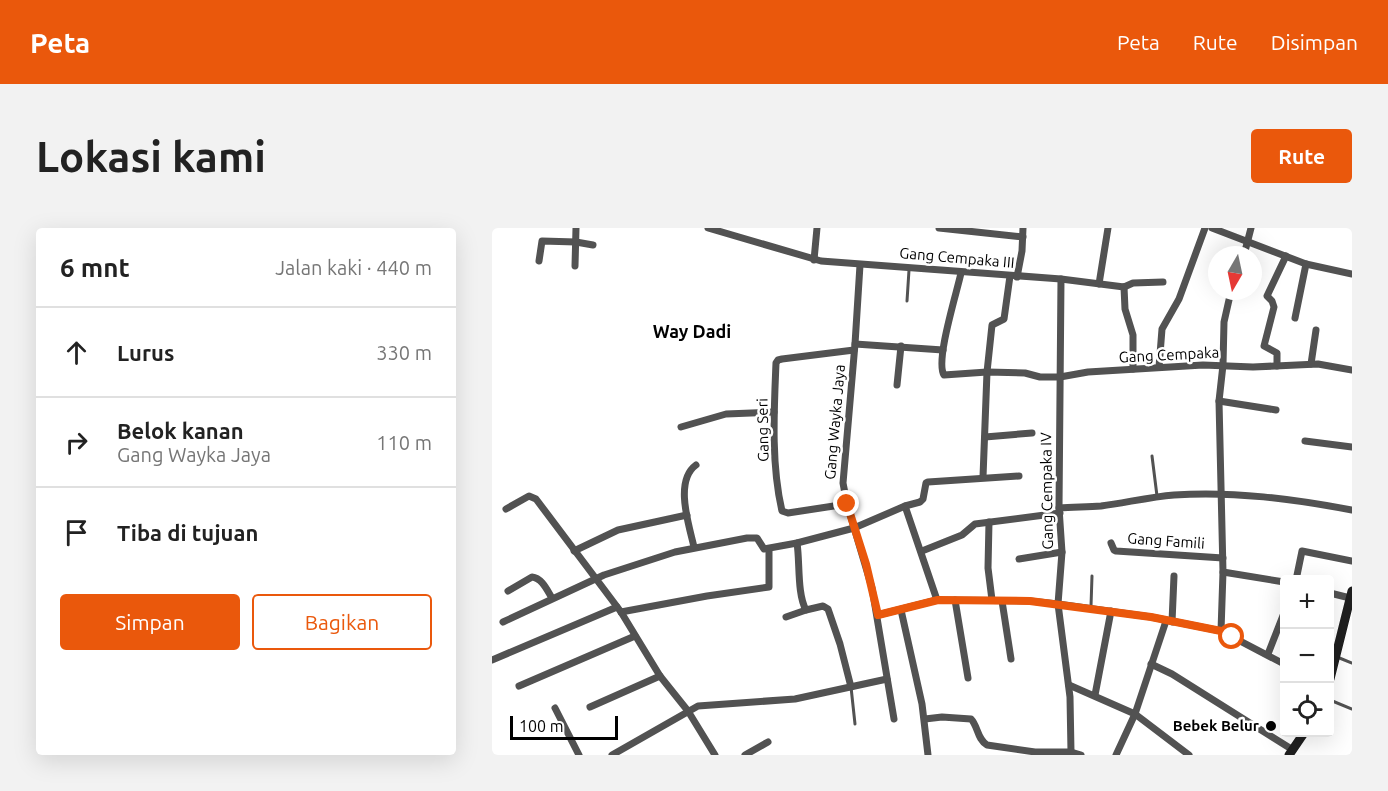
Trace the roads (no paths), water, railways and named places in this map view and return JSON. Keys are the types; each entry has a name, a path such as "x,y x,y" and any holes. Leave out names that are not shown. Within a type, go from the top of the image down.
{"main road":[{"path":"1334,663 1350,610 1351,595"},
{"path":"1291,752 1301,737"}],"street":[{"path":"575,266 576,228"},
{"name":"Gang Cempaka III","path":"708,228 814,260 1061,279 1124,287 1133,282 1163,282"},
{"path":"741,237 744,228"},
{"path":"814,260 817,228"},
{"path":"939,228 1023,237"},
{"path":"983,477 987,372 992,325 1004,319 1023,237 1023,228"},
{"path":"1099,284 1108,228"},
{"path":"1159,367 1162,329 1179,299 1205,228"},
{"path":"1212,228 1306,264 1352,274"},
{"path":"1247,246 1251,228"},
{"path":"539,261 542,241 593,244"},
{"path":"1277,366 1277,353 1264,346 1274,307 1267,296 1286,256"},
{"path":"1295,318 1306,264"},
{"name":"Gang Wayka Jaya","path":"860,265 843,472 844,491 866,564 878,615 894,719"},
{"path":"855,347 901,346 944,350 948,323 961,273"},
{"name":"Gang Cempaka IV","path":"1061,279 1060,510 1062,552 1058,604 1069,685 1071,752"},
{"path":"1124,287 1125,309 1133,335 1133,369"},
{"path":"1221,631 1223,558 1219,401 1224,322 1229,300"},
{"path":"1311,364 1316,330"},
{"path":"897,385 901,346"},
{"name":"Gang Seri","path":"847,504 788,513 782,511 778,488 774,412 778,360 855,347"},
{"name":"Gang Cempaka","path":"944,350 941,368 944,375 987,372 1060,377 1088,372 1223,365 1311,364 1352,370"},
{"path":"1219,401 1276,410"},
{"path":"681,427 726,414 774,412"},
{"path":"985,437 1032,433"},
{"path":"1305,441 1352,447"},
{"path":"694,547 687,515 685,481 688,471 696,465"},
{"path":"503,622 595,578 667,554 694,547 755,538 758,538 763,548 769,549 797,543 854,528 922,501 927,482 1020,476"},
{"path":"922,551 962,536 975,524 1157,497 1222,494 1298,501 1352,510"},
{"path":"506,509 529,496 534,497 619,610 660,676 688,711 715,755"},
{"path":"905,506 938,600"},
{"path":"574,551 618,530 687,515"},
{"path":"989,522 988,568 992,600"},
{"path":"797,543 801,594 806,610"},
{"name":"Gang Famili","path":"1111,543 1113,550 1116,551 1223,558"},
{"path":"492,660 619,610 769,587 769,549"},
{"path":"1297,575 1302,551 1352,561"},
{"path":"1019,559 1062,552"},
{"path":"1223,572 1280,581"},
{"path":"1116,755 1135,714 1151,664 1169,621 1174,576"},
{"path":"508,591 536,577 552,598"},
{"path":"1334,593 1351,595"},
{"path":"878,615 938,600 1058,604 1221,631 1280,662"},
{"path":"955,600 968,678"},
{"path":"1002,601 1011,659"},
{"path":"786,617 822,606 830,611 851,687"},
{"path":"901,610 925,718 928,755"},
{"path":"1095,695 1111,611"},
{"path":"1268,654 1280,623"},
{"path":"519,686 635,636"},
{"path":"1151,664 1172,674 1291,752"},
{"path":"590,707 660,676"},
{"path":"612,755 688,711 705,705 795,699 888,680"},
{"path":"1069,685 1135,714 1189,755"},
{"path":"555,708 579,755"},
{"path":"925,718 971,719 982,742 987,745 1035,752 1071,752 1081,755"},
{"path":"745,755 768,742"}],"lane":[{"path":"907,301 909,268"},
{"path":"1152,456 1157,497"},
{"path":"1091,608 1092,576"},
{"path":"1336,657 1352,663"},
{"path":"851,687 855,724"},
{"path":"1334,702 1352,709"}],"place":[{"name":"Bebek Belur","path":"1271,726"}],"district":[{"name":"Way Dadi","path":"692,332"}]}
